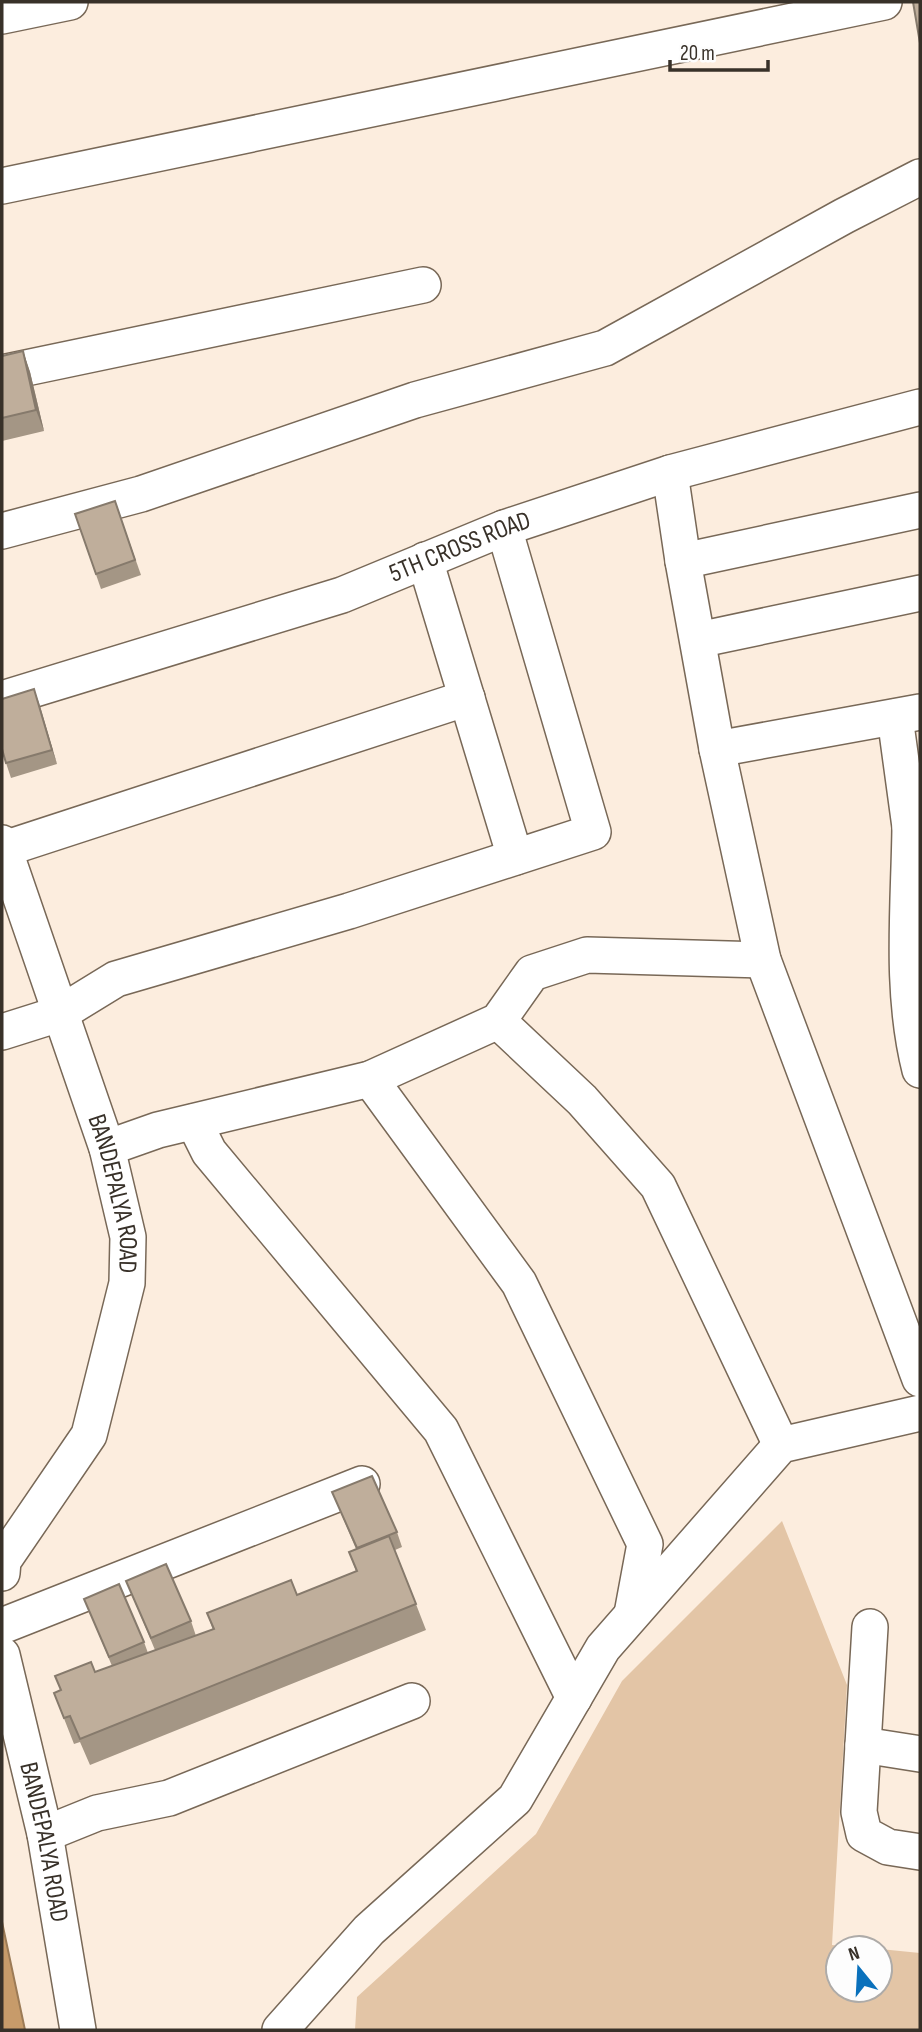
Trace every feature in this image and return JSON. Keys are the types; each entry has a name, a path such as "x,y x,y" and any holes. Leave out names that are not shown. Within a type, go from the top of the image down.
{"street":[{"path":"2,16 70,2"},
{"path":"2,186 884,2"},
{"path":"2,531 141,494 415,400 605,348 920,177"},
{"path":"2,373 423,285"},
{"name":"5TH CROSS ROAD","path":"2,699 342,595 505,528 670,473 920,407"},
{"path":"670,473 717,749 763,960 920,1379"},
{"path":"683,561 920,510"},
{"path":"2,1032 59,1014 116,979 349,911 593,832 505,528"},
{"path":"425,560 515,857"},
{"path":"698,640 920,593"},
{"path":"3,846 467,698"},
{"path":"717,749 908,714 915,826 908,992 914,1047 920,1070"},
{"name":"BANDEPALYA ROAD","path":"2,1573 3,1561 89,1435 127,1283 128,1237 107,1148 3,846"},
{"path":"107,1148 158,1130 370,1079 498,1021 532,973 587,956 763,960"},
{"path":"498,1021 582,1100 657,1186 781,1445"},
{"path":"370,1079 519,1283 645,1544 632,1614"},
{"path":"194,1122 209,1152 441,1430 574,1698"},
{"path":"280,2030 369,1930 516,1799 603,1648 781,1445 920,1413"},
{"path":"2,1626 362,1484"},
{"path":"870,1628 859,1812 864,1834 888,1847 920,1852"},
{"name":"BANDEPALYA ROAD","path":"2,1655 45,1834 78,2030"},
{"path":"45,1834 97,1813 169,1798 412,1702"},
{"path":"863,1745 920,1754"}],"shaded area":[{"path":"782,1521 847,1685 833,1934 824,1934 824,2004 894,2004 894,1950 920,1953 920,2030 355,2030 357,1997 536,1834 622,1681"},
{"path":"2,1922 25,2030 2,2030"}],"building":[{"path":"913,2 920,2 920,43"},
{"path":"23,351 36,410 2,418 2,356"},
{"path":"115,501 135,560 96,574 75,514"},
{"path":"34,689 52,750 6,763 2,749 2,699"},
{"path":"372,1476 397,1532 357,1548 332,1492"},
{"path":"389,1536 416,1604 80,1739 70,1716 64,1718 54,1693 61,1690 55,1676 91,1662 95,1672 214,1629 207,1613 291,1580 297,1595 357,1571 349,1552"},
{"path":"166,1564 191,1621 151,1638 126,1581"},
{"path":"119,1584 144,1642 109,1657 84,1599"}]}
